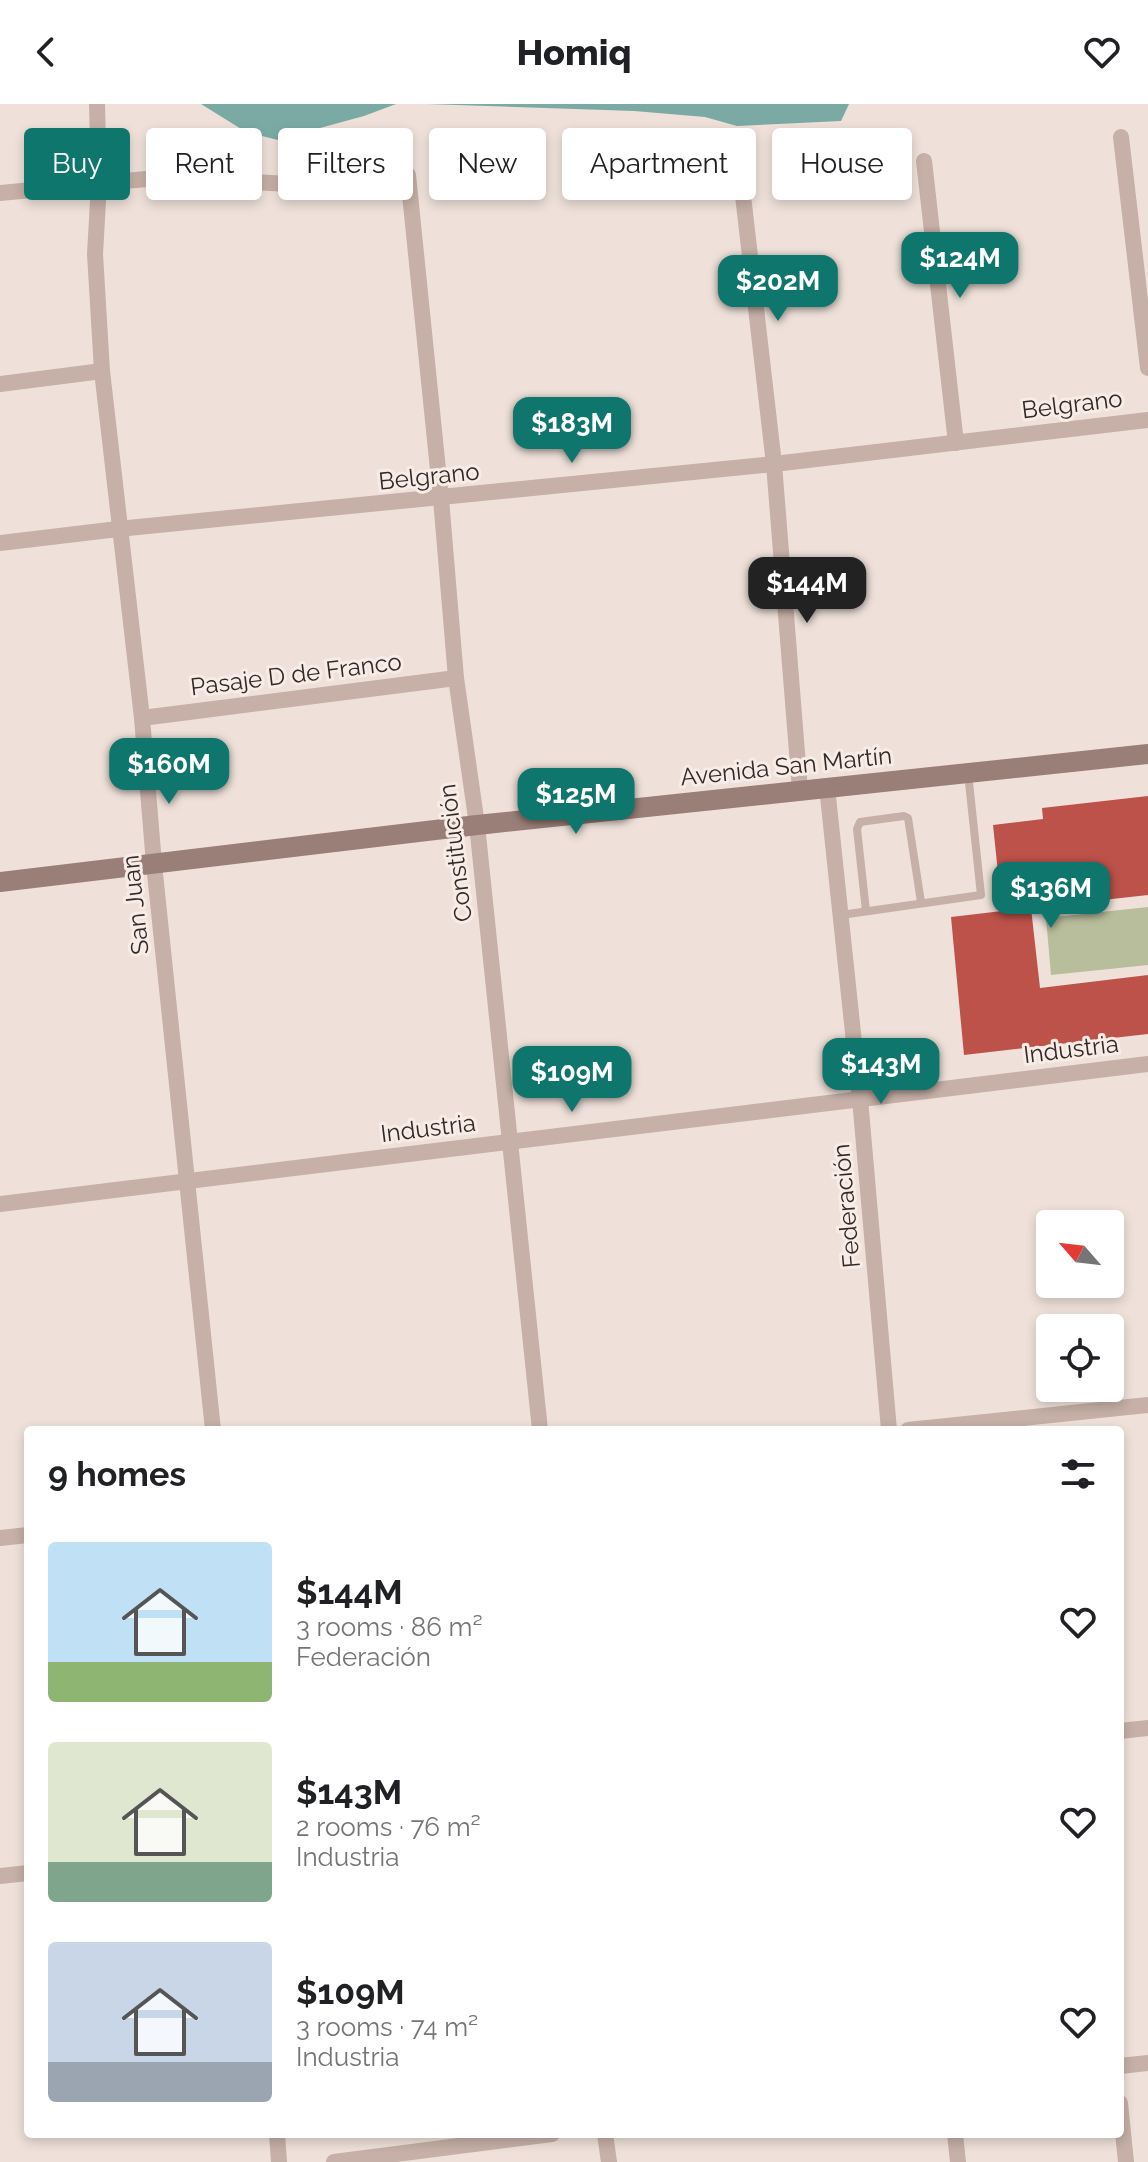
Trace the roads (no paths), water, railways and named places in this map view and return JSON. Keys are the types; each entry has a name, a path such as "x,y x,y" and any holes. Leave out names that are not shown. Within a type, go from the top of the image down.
{"street":[{"name":"San Juan","path":"97,104 98,128"},
{"path":"1121,137 1148,368"},
{"path":"924,161 956,443"},
{"name":"Constitución","path":"130,181 167,177 288,184 408,175 456,678 477,825 540,1426"},
{"path":"0,193 24,191"},
{"name":"San Juan","path":"98,200 95,254 102,371 142,718 154,864 213,1426"},
{"path":"744,200 774,464 800,790"},
{"path":"0,384 102,371"},
{"name":"Belgrano","path":"0,543 774,464 1148,420"},
{"name":"Pasaje D de Franco","path":"142,718 456,678"},
{"name":"Avenida San Martín","path":"0,882 477,825 1148,754"},
{"name":"Federación","path":"827,787 860,1099 889,1426"},
{"name":"Industria","path":"0,1204 1148,1064"},
{"path":"946,1426 1148,1405"},
{"path":"0,1538 24,1535"},
{"path":"1124,1731 1148,1728"},
{"path":"0,1876 24,1873"},
{"path":"1124,2066 1148,2063"},
{"path":"277,2138 279,2162"},
{"path":"334,2162 521,2138"},
{"path":"606,2138 609,2162"},
{"path":"955,2138 958,2162"},
{"path":"1124,2138 1126,2162"}],"lane":[{"path":"841,915 981,895 968,773"},
{"path":"866,911 857,829 860,822 908,818 921,902"}],"water":[{"path":"201,104 396,104 320,128 278,128 278,140 262,136 262,128 240,128"},
{"path":"427,104 849,104 841,121 737,126 705,117 634,111"}]}
